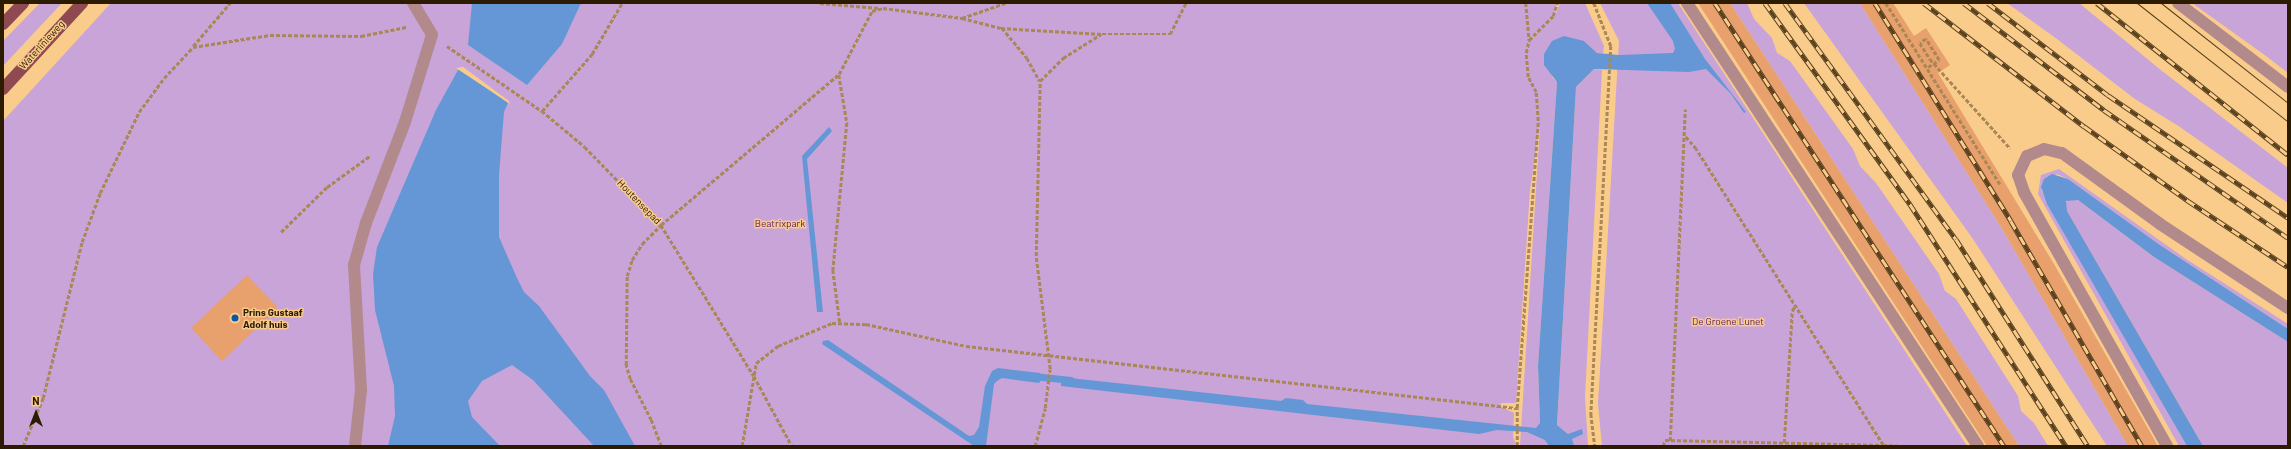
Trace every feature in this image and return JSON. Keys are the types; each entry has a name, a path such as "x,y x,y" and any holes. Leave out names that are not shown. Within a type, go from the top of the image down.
{"main road":[{"path":"3,24 23,3"},
{"name":"Waterlinieweg","path":"3,89 82,3"}],"street":[{"path":"355,446 361,390 354,265 366,222 405,122 432,35 413,3"},
{"path":"1687,3 1978,446"},
{"path":"2178,3 2288,87"},
{"path":"2167,446 2024,192 2018,174 2022,162 2034,152 2044,150 2062,153 2160,224 2288,308"}],"path":[{"path":"23,446 43,398 82,242 100,194 139,112 164,78 193,47 230,3"},
{"path":"542,111 592,54 622,3"},
{"path":"820,3 883,8 962,18 1001,28 1102,34 1170,34 1186,3"},
{"path":"962,18 1005,3"},
{"path":"1515,445 1538,121 1536,92 1528,77 1526,64 1529,40 1526,3"},
{"path":"1529,40 1553,16 1557,3"},
{"path":"1594,3 1611,46 1591,414 1595,446"},
{"path":"661,446 651,420 630,379 626,364 627,276 632,260 642,244 661,225 839,74 872,11 883,8"},
{"path":"193,47 270,35 361,36 413,25 422,28 432,35"},
{"path":"1001,28 1027,58 1040,81 1036,256 1050,369 1049,386 1034,446"},
{"path":"1040,81 1063,58 1102,34"},
{"path":"1928,67 1939,60 1926,39 1920,43 1938,68 2022,162"},
{"name":"Houtensepad","path":"452,51 542,111 585,147 661,225 754,376 792,446"},
{"path":"839,74 847,123 832,270 840,323"},
{"path":"1670,441 1685,109"},
{"path":"1684,135 1696,149 1883,445"},
{"path":"281,232 327,187 372,155"},
{"path":"1784,443 1792,311 1795,306"},
{"path":"742,446 756,363 778,346 832,323 866,324 966,346 1517,408"},
{"path":"1663,446 1665,440 1904,446"}],"green space":[{"path":"40,3 62,3 3,66 3,41"},
{"name":"Beatrixpark","path":"111,3 1557,3 1555,16 1560,3 1585,3 1604,46 1603,53 1597,53 1584,41 1552,77 1557,82 1538,366 1540,423 1549,446 1520,446 1540,124 1530,190 1516,403 1501,403 1500,406 1514,413 1513,437 1516,444 1513,446 3,446 3,121"},
{"name":"De Groene Lunet","path":"1600,3 1678,3 1967,446 1602,446 1598,404 1619,41"},
{"path":"1730,3 1747,3 1754,19 1772,38 1777,53 1790,61 1853,149 1860,166 1876,183 1939,274 1945,291 1956,299 2018,396 2021,411 2034,423 2048,446 2019,446"},
{"path":"1804,3 1860,3 2001,227 2128,446 2107,446 1973,239"},
{"path":"2007,3 2079,3 2162,71 2288,168 2288,203 2180,127 2135,99"},
{"path":"2192,3 2288,3 2288,73 2266,56"},
{"path":"1594,69 1602,70 1585,397 1588,446 1574,446 1568,434 1557,425 1576,87"},
{"path":"2059,169 2186,259 2288,324 2288,329 2160,245 2068,179 2057,174 2041,190 2187,446 2179,446 2038,194 2041,175"},
{"path":"2069,199 2078,200 2154,257 2288,342 2288,446 2203,446 2067,211 2065,204"}],"water":[{"path":"472,3 581,3 562,44 527,85 468,45"},
{"path":"1647,3 1670,3 1705,59 1746,112 1744,113 1731,94 1706,69 1689,72 1594,69 1576,87 1557,425 1568,434 1582,429 1583,434 1572,439 1574,446 1549,446 1545,440 1527,432 1497,430 1479,434 1061,386 1061,377 1281,401 1286,398 1303,400 1307,404 1536,428 1540,423 1538,366 1557,82 1544,65 1544,54 1552,41 1564,36 1584,41 1597,53 1619,55 1673,53 1675,49 1673,41"},
{"path":"462,69 508,103 504,112 499,175 499,237 517,278 524,292 539,306 590,376 604,390 635,446 594,446 533,380 512,365 482,381 468,401 472,417 500,446 388,446 395,416 394,386 375,310 373,274 377,247 436,110 458,70"},
{"path":"829,127 832,131 807,159 823,312 817,312 802,156"},
{"path":"2052,174 2068,179 2160,245 2288,329 2288,342 2154,257 2078,200 2066,201 2067,211 2203,446 2187,446 2047,204 2041,187 2044,179"},
{"path":"828,340 969,436 974,435 979,427 985,386 992,371 998,368 1040,373 1042,379 1039,383 1002,378 997,381 994,384 986,446 974,446 822,344 823,341"}],"pier":[{"path":"463,67 509,101 510,104 456,68"}],"building":[{"path":"1698,3 1730,3 2019,446 1987,446"},
{"path":"1860,3 1893,3 1914,36 1926,28 1950,65 1938,73 2054,264 2158,446 2128,446 2001,227"},
{"name":"Prins Gustaaf Adolf huis","path":"247,275 278,308 222,361 191,328"}],"waterway":[{"path":"1033,376 1071,380"}],"tram line":[{"path":"2137,3 2288,122"},
{"path":"2161,3 2288,103"}],"railway":[{"path":"1715,3 2004,446"},
{"path":"1765,3 1910,204 2066,446"},
{"path":"1785,3 1956,239 2088,446"},
{"path":"1875,3 2011,221 2142,446"},
{"path":"1924,3 2084,126 2187,200 2288,267"},
{"path":"1964,3 2104,110 2288,238"},
{"path":"1988,3 2108,95 2288,218"},
{"path":"2097,3 2288,155"}],"place":[{"name":"Prins Gustaaf Adolf huis","path":"235,318"}]}
